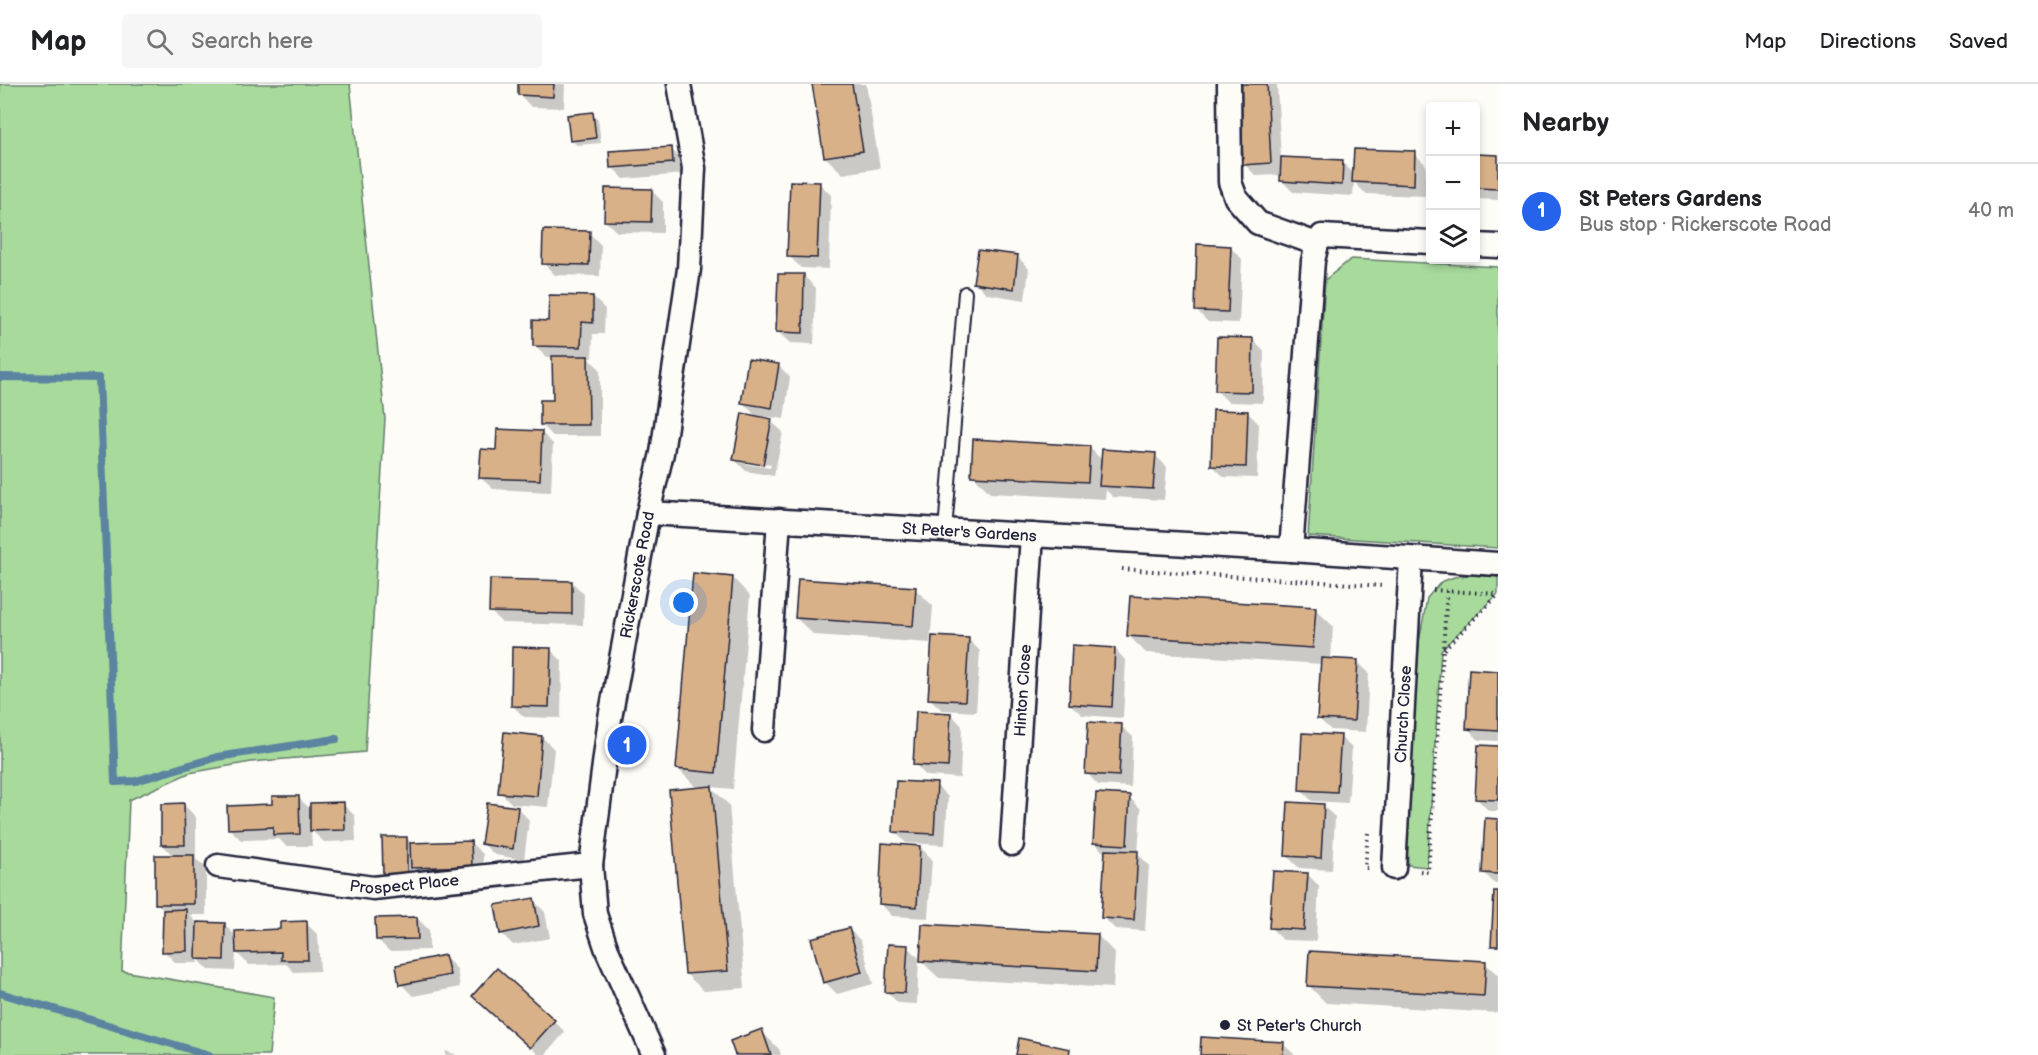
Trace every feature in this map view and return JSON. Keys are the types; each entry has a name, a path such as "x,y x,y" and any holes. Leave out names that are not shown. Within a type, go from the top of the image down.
{"street":[{"name":"Rickerscote Road","path":"654,1055 607,950 595,914 591,865 610,718 648,513 662,453 689,269 694,168 680,84"},
{"path":"1229,84 1230,182 1236,198 1258,223 1317,244"},
{"path":"1291,550 1313,261 1317,244 1322,236 1426,242"},
{"path":"1480,245 1498,246"},
{"name":"St Peter's Gardens","path":"648,513 1498,564"},
{"path":"764,730 779,520"},
{"name":"Hinton Close","path":"1012,844 1032,535"},
{"name":"Church Close","path":"1394,868 1411,560"},
{"name":"Prospect Place","path":"218,866 373,888 591,865"}],"lane":[{"path":"945,530 965,293"}],"path":[{"path":"1113,568 1498,594"},
{"path":"1443,650 1498,594"}],"green space":[{"path":"0,84 350,84 385,419 365,752 251,762 189,773 129,800 122,971 274,997 269,1055 0,1055"},
{"path":"1351,259 1498,267 1498,548 1308,536 1325,280"},
{"path":"1472,575 1498,577 1498,594 1441,650 1427,867 1408,865 1406,831 1419,642 1427,598 1441,582 1454,577"}],"building":[{"path":"518,84 554,84 553,97 518,95"},
{"path":"812,84 852,84 863,151 824,157"},
{"path":"1239,84 1267,84 1271,163 1243,165"},
{"path":"593,112 596,138 570,141 567,115"},
{"path":"672,147 673,163 610,168 609,151"},
{"path":"1354,149 1415,151 1414,185 1352,182"},
{"path":"1480,154 1498,155 1498,189 1480,188"},
{"path":"1281,157 1343,160 1342,185 1280,181"},
{"path":"790,181 820,182 817,258 787,257"},
{"path":"605,188 652,189 651,222 604,221"},
{"path":"543,230 590,231 589,265 542,264"},
{"path":"1197,244 1231,246 1228,312 1195,311"},
{"path":"978,250 1018,255 1014,289 973,283"},
{"path":"778,274 804,274 803,333 776,332"},
{"path":"549,295 593,296 593,323 582,322 581,347 533,346 533,320 548,321"},
{"path":"1217,337 1253,338 1252,392 1215,391"},
{"path":"552,356 588,356 589,425 540,425 540,400 553,400"},
{"path":"748,359 779,364 772,408 741,403"},
{"path":"1213,410 1248,411 1246,467 1211,466"},
{"path":"742,413 772,419 763,465 733,460"},
{"path":"497,429 542,431 540,480 479,478 481,449 496,450"},
{"path":"973,439 1090,446 1088,482 971,476"},
{"path":"1102,449 1156,453 1153,489 1099,486"},
{"path":"693,573 733,577 716,773 676,769"},
{"path":"490,579 572,581 572,614 489,612"},
{"path":"798,579 916,587 913,626 795,618"},
{"path":"1130,596 1316,607 1313,648 1127,636"},
{"path":"932,636 969,638 965,701 928,699"},
{"path":"1072,645 1115,648 1112,707 1069,704"},
{"path":"512,647 551,648 549,707 511,706"},
{"path":"1321,658 1358,660 1354,721 1317,719"},
{"path":"1469,669 1498,671 1498,731 1466,729"},
{"path":"916,711 951,713 948,767 913,765"},
{"path":"1088,722 1122,724 1119,776 1085,774"},
{"path":"504,732 542,736 537,796 498,793"},
{"path":"1302,733 1341,735 1337,792 1299,790"},
{"path":"1478,745 1498,746 1498,800 1475,799"},
{"path":"896,781 937,783 934,834 893,832"},
{"path":"712,786 728,971 685,974 669,790"},
{"path":"1096,793 1130,795 1127,845 1093,843"},
{"path":"272,796 299,796 300,834 273,835 273,827 228,829 227,806 272,804"},
{"path":"344,802 345,830 310,831 310,803"},
{"path":"1288,802 1324,804 1321,858 1285,856"},
{"path":"184,803 185,845 161,845 161,804"},
{"path":"487,803 518,807 513,849 481,844"},
{"path":"1485,818 1498,819 1498,874 1482,873"},
{"path":"382,837 407,837 407,874 383,874"},
{"path":"471,841 472,866 411,868 410,843"},
{"path":"882,843 920,846 917,907 879,904"},
{"path":"1105,850 1138,851 1134,920 1101,918"},
{"path":"155,855 194,855 194,904 155,904"},
{"path":"1273,871 1308,873 1304,930 1269,928"},
{"path":"1494,891 1498,891 1498,946 1491,946"},
{"path":"534,898 539,926 500,934 495,905"},
{"path":"186,909 187,951 162,952 163,910"},
{"path":"417,917 418,939 376,940 375,918"},
{"path":"307,921 308,960 281,960 281,952 236,953 235,931 280,929 280,922"},
{"path":"197,922 225,923 224,960 196,959"},
{"path":"922,924 1098,934 1096,971 920,961"},
{"path":"849,928 862,972 823,983 811,938"},
{"path":"888,944 908,945 905,993 885,992"},
{"path":"1309,951 1486,961 1484,996 1307,986"},
{"path":"445,955 450,975 399,985 396,965"},
{"path":"497,968 555,1020 530,1048 472,996"},
{"path":"762,1029 771,1055 735,1055 730,1041"},
{"path":"1201,1037 1284,1042 1283,1055 1200,1055"},
{"path":"1019,1038 1070,1049 1069,1055 1016,1055"}],"waterway":[{"path":"0,377 99,378 115,782 136,781 217,757 336,739"},
{"path":"0,993 209,1055"}],"place":[{"name":"St Peters Gardens","path":"627,745"},
{"name":"St Peter's Church","path":"1225,1025"}]}
